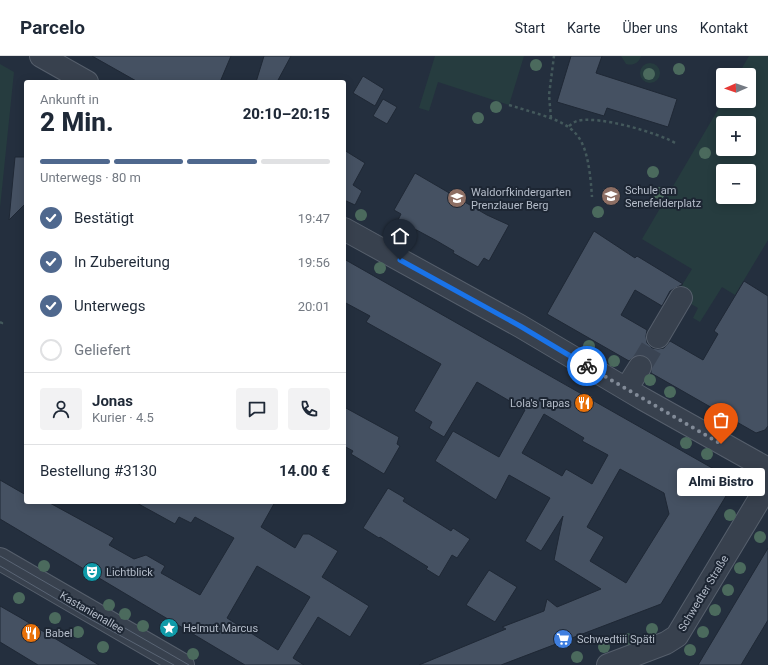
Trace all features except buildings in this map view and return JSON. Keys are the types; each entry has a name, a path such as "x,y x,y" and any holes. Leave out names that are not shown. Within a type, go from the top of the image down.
{"street":[{"path":"41,56 83,80"},
{"path":"346,230 520,326 626,389 768,469"},
{"path":"658,337 681,298"},
{"path":"626,389 640,367"},
{"name":"Schwedter Straße","path":"608,665 666,643 677,636 768,485"},
{"name":"Kastanienallee","path":"0,559 184,665"}],"path":[{"path":"551,118 549,95 554,56"},
{"path":"509,105 551,118 569,126 575,131 585,148 590,167 592,197"},
{"path":"569,126 576,121 591,120 608,122 666,137 677,144"},
{"path":"0,322 2,322 0,325"}],"green space":[{"path":"435,56 524,56 509,105 438,82 429,111 419,108"},
{"path":"621,56 641,56 637,62 631,65 626,64"},
{"path":"749,56 768,56 768,240 735,295 722,287 700,322 693,318 698,308 676,295 692,269 642,239 719,108 756,108 756,68 742,68"},
{"path":"650,63 657,66 660,73 657,80 650,83 643,80 640,73 643,66"},
{"path":"0,64 14,72 0,208"}],"tunnel":[{"path":"640,367 658,337"}],"tram line":[{"path":"0,556 189,665"},
{"path":"0,566 92,620 174,665"}],"way so far":[{"path":"587,366 721,444"}],"place":[{"name":"Schule am Senefelderplatz","path":"611,196"},
{"name":"Waldorfkindergarten Prenzlauer Berg","path":"457,198"},
{"name":"Lola's Tapas","path":"584,403"},
{"name":"Almi Bistro","path":"721,444"},
{"name":"Lichtblick","path":"92,572"},
{"name":"Helmut Marcus","path":"169,628"},
{"name":"Babel","path":"31,633"},
{"name":"Schwedtiii Späti","path":"563,639"}],"route":[{"path":"400,260 520,326 587,366"}]}
